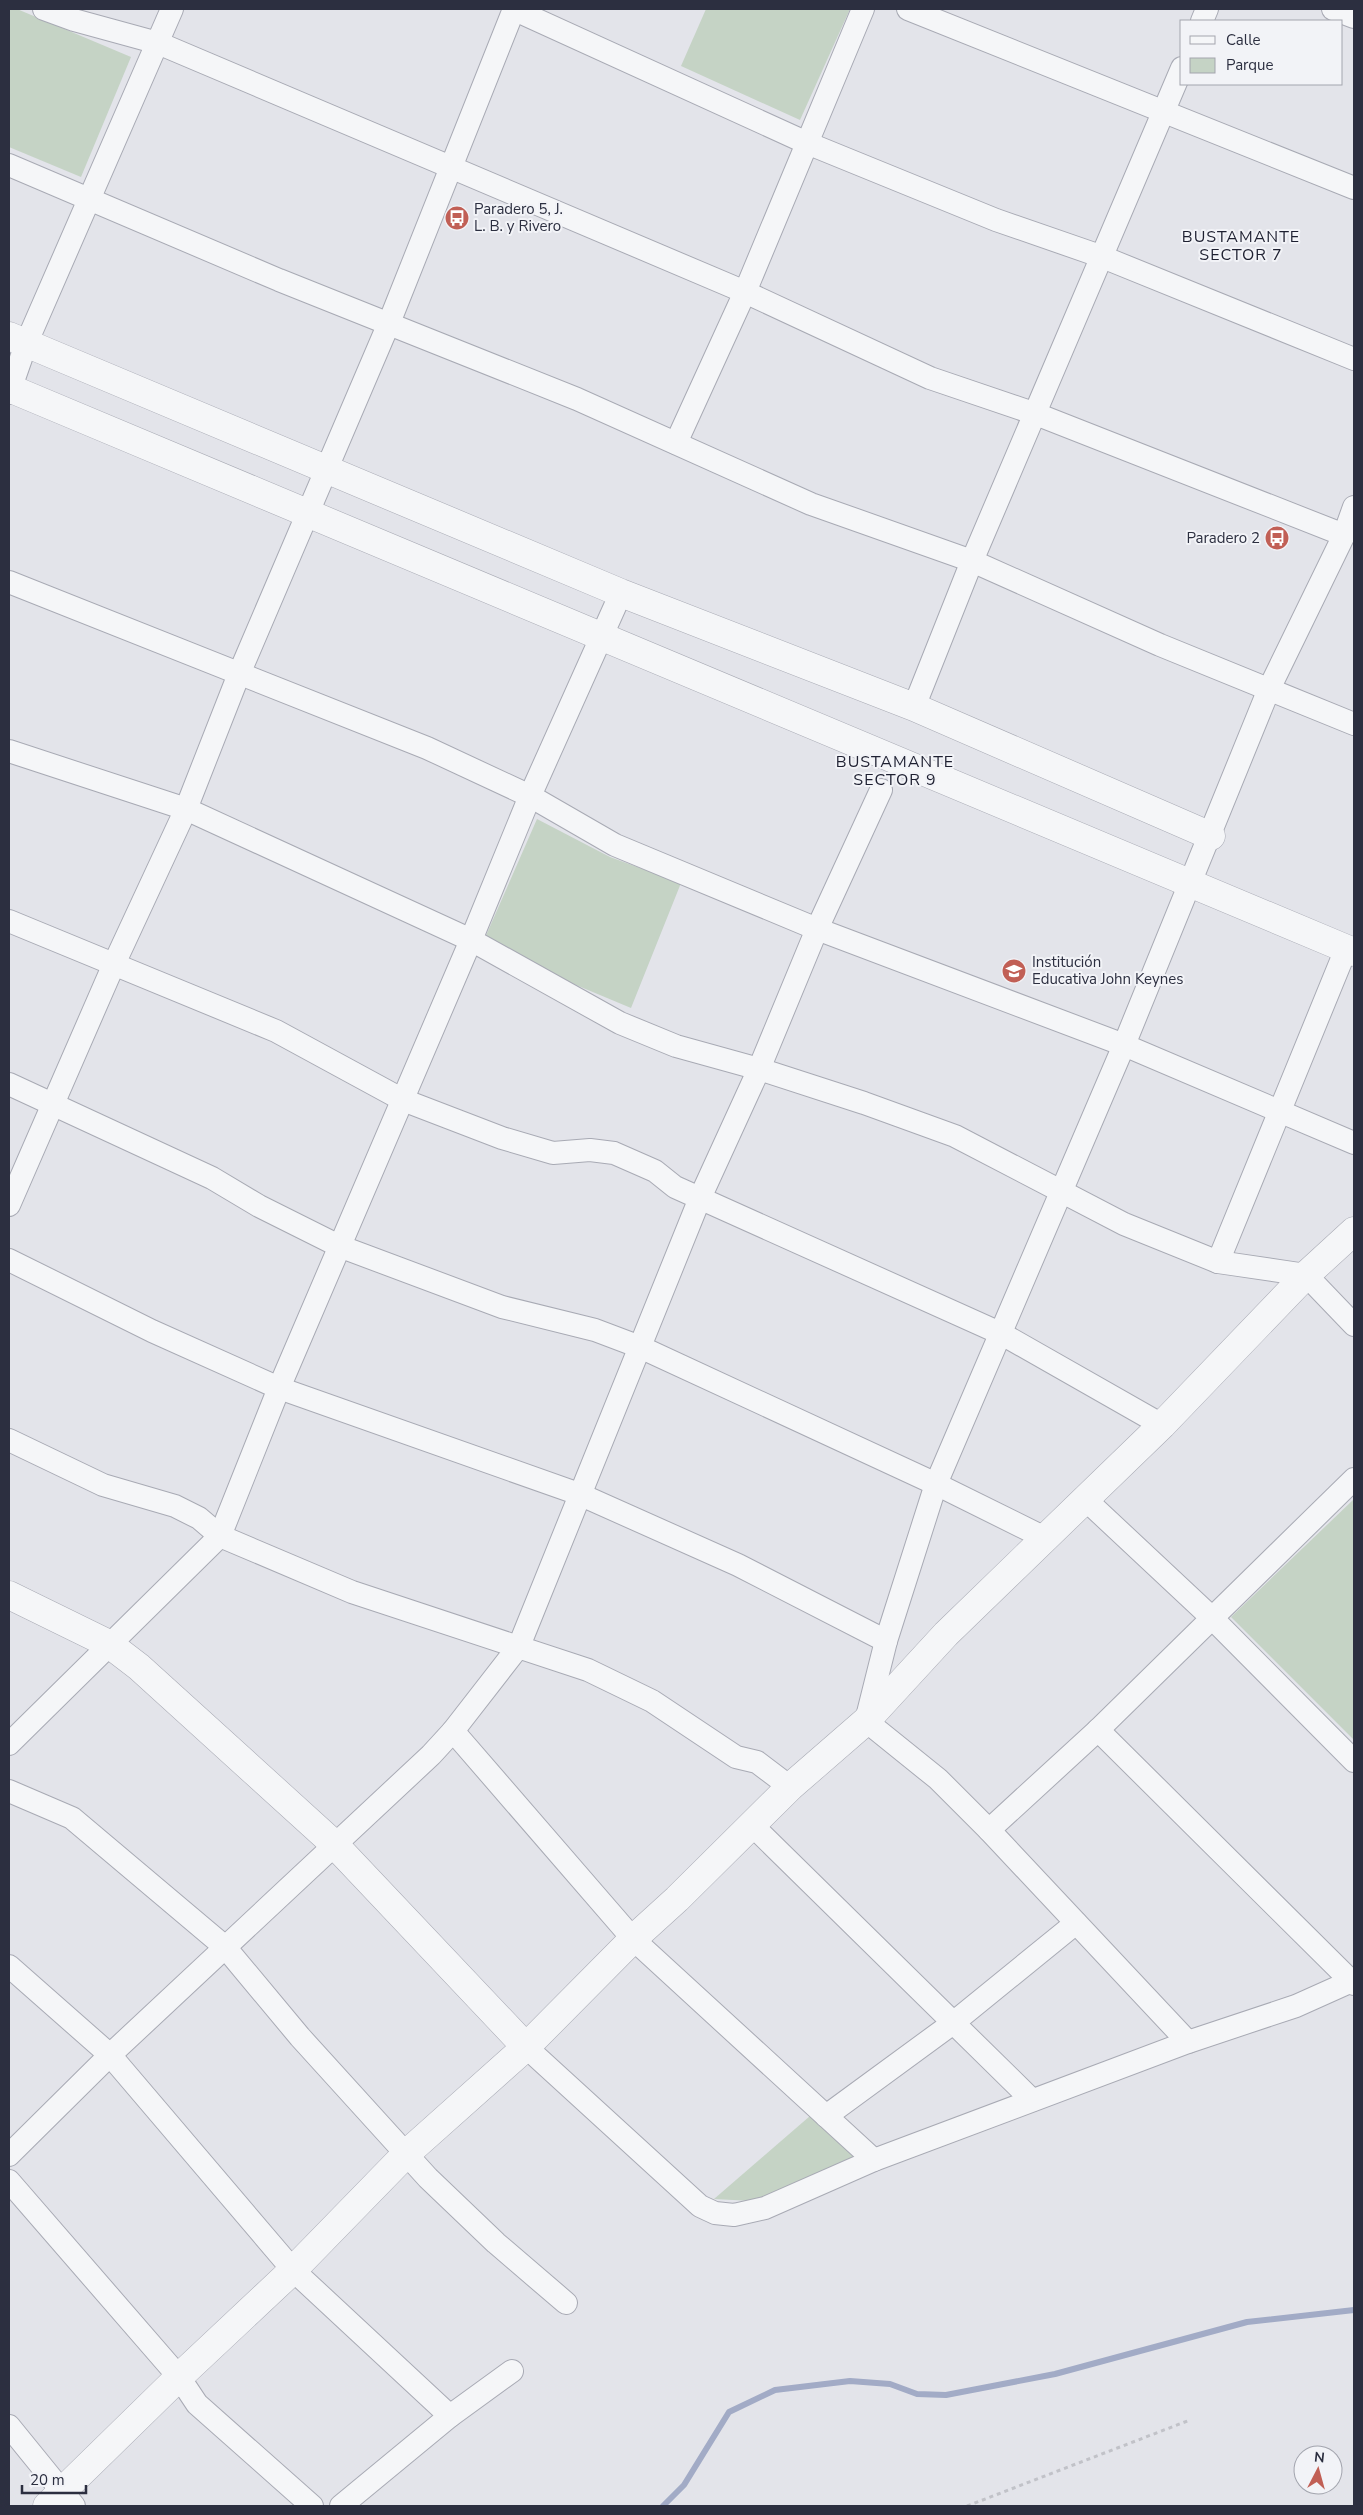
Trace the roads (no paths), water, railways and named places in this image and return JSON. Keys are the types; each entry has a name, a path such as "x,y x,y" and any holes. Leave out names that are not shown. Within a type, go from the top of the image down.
{"street":[{"path":"44,9 74,20 158,43 746,292 930,378 1036,414 1344,535"},
{"path":"172,9 89,199 18,340 9,390 307,512 1350,950 1278,1112 1218,1262"},
{"path":"9,1205 114,964 186,808 239,674 388,322 513,9 807,143 996,220 1100,256 1354,358"},
{"path":"676,443 746,292 864,9"},
{"path":"908,9 1164,110 1354,188"},
{"path":"1333,9 1354,17"},
{"path":"914,707 972,561 1036,414 1100,256 1180,73"},
{"path":"9,165 279,280 577,399 811,504 972,561 1160,645 1354,724"},
{"path":"18,340 621,593 914,707 1211,836"},
{"path":"866,1721 886,1641 936,1484 1002,1334 1192,883 1269,689 1344,535 1354,507"},
{"path":"9,582 427,748 530,796 615,845 817,930 1124,1045 1354,1143"},
{"path":"9,1744 220,1536 279,1388 471,940 530,796 621,593"},
{"path":"9,751 186,808 471,940 620,1024 676,1046 759,1069 955,1136 1062,1190 1124,1224 1218,1262 1306,1275 1354,1325"},
{"path":"9,2154 225,1947 430,1755 453,1731 519,1646 700,1198 759,1069 817,930 880,790"},
{"path":"9,921 276,1031 402,1100 502,1138 553,1152 590,1150 614,1153 637,1162 655,1171 675,1187 1002,1334 1162,1425"},
{"path":"9,1084 54,1103 212,1178 259,1206 339,1246 502,1307 595,1330 640,1347 936,1484 1045,1538"},
{"path":"9,2426 61,2501 179,2377 293,2270 406,2154 526,2047 633,1939 790,1787 866,1721 946,1634 1162,1425 1306,1275 1354,1231"},
{"path":"9,1260 152,1331 279,1388 579,1494 738,1564 886,1641"},
{"path":"9,1440 103,1485 175,1506 199,1518 220,1536 352,1592 588,1670 652,1702 736,1757 757,1762 790,1787"},
{"path":"989,1830 1098,1730 1211,1617 1354,1479"},
{"path":"1086,1500 1211,1617 1354,1760"},
{"path":"9,1595 109,1644 139,1667 334,1844 526,2047 700,2206 715,2213 734,2215 765,2208 874,2160 1188,2042 1296,2006 1353,1982 1098,1730"},
{"path":"866,1721 938,1779 989,1830 1188,2042"},
{"path":"453,1731 633,1939 874,2160"},
{"path":"9,1791 72,1818 225,1947 300,2036 406,2154 496,2243 566,2303"},
{"path":"752,1825 1032,2100"},
{"path":"826,2116 953,2023 1076,1923"},
{"path":"9,1966 110,2056 293,2270 450,2416"},
{"path":"9,2181 179,2377 197,2404 312,2506"},
{"path":"341,2506 450,2416 512,2371"}],"waterway":[{"path":"663,2506 684,2485 729,2412 775,2390 850,2381 890,2384 917,2394 946,2395 1055,2374 1247,2322 1354,2310"}],"place":[{"name":"Paradero 5, J. L. B. y Rivero","path":"457,218"},
{"name":"Paradero 2","path":"1277,538"},
{"name":"Institución Educativa John Keynes","path":"1014,971"}],"district":[{"name":"BUSTAMANTE SECTOR 7","path":"1241,245"},
{"name":"BUSTAMANTE SECTOR 9","path":"895,770"}]}
